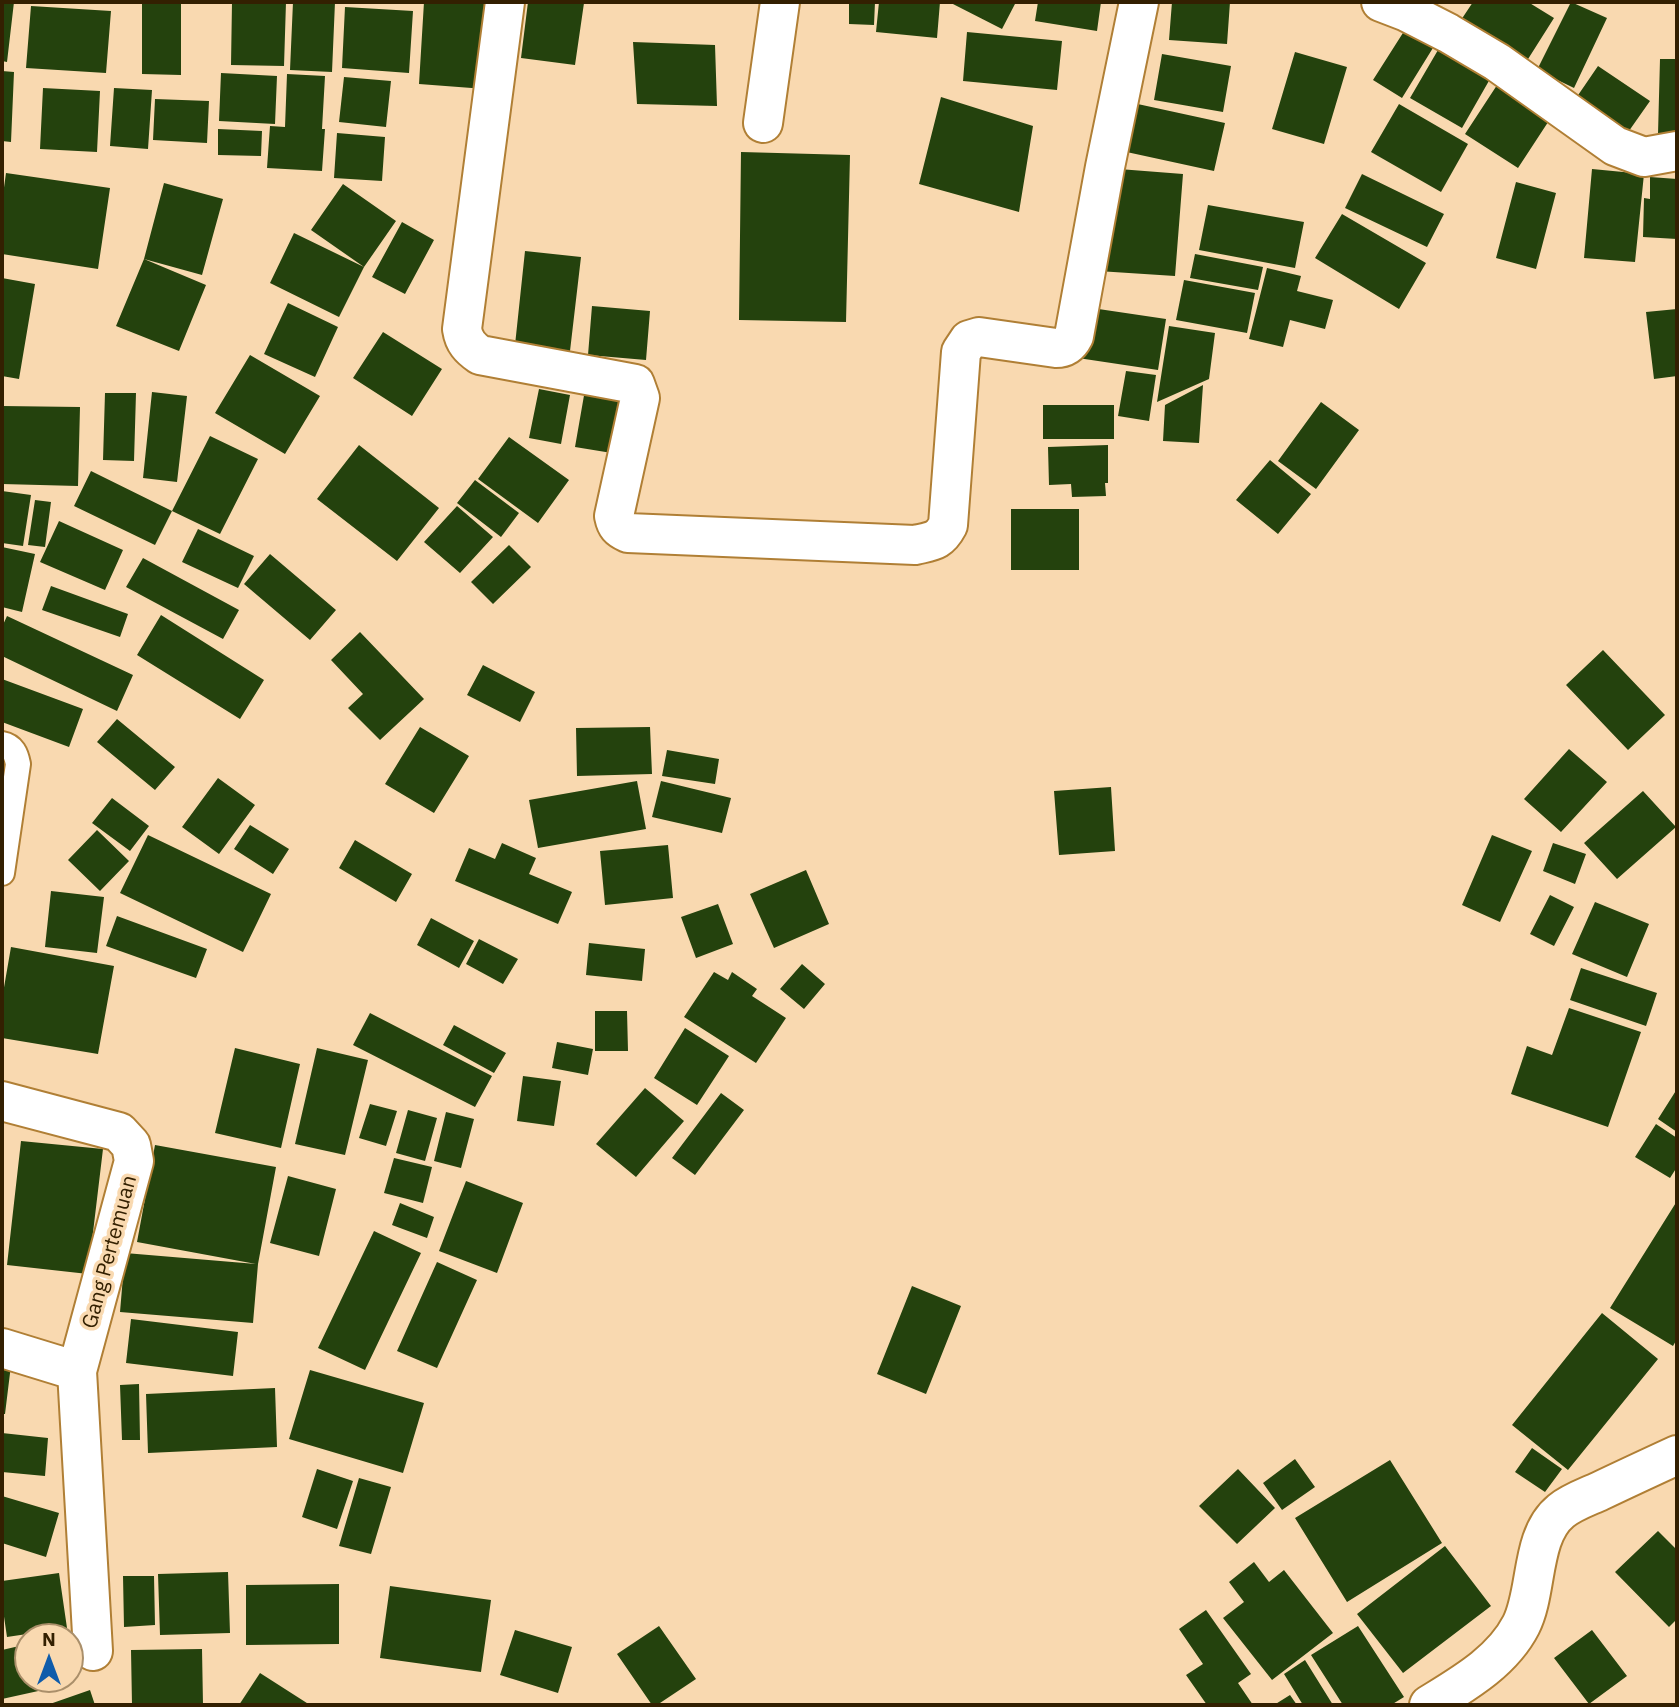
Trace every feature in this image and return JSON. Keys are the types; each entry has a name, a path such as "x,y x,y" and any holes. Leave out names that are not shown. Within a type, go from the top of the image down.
{"street":[{"path":"505,2 462,329 463,338 480,355 635,384 640,398 614,516 615,525 628,533 915,545 942,536 948,526 961,352 969,340 979,337 1064,348 1071,343 1074,336 1139,2"},
{"path":"762,123 780,2"},
{"path":"1399,5 1497,62 1615,146 1644,158 1677,151"},
{"name":"Gang Pertemuan","path":"2,1101 119,1132 131,1145 135,1160 77,1371 93,1651"},
{"path":"2,1348 77,1371"},
{"path":"1429,1705 1461,1686 1500,1655 1521,1625 1530,1599 1542,1542 1551,1523 1561,1511 1677,1455"}],"lane":[{"path":"2,744 8,745 16,753 18,764 2,873"}],"building":[{"path":"2,2 14,2 7,62 2,61"},
{"path":"142,2 181,2 181,75 142,74"},
{"path":"232,2 286,2 284,66 231,65"},
{"path":"293,2 335,2 332,72 290,70"},
{"path":"424,2 490,2 485,89 419,84"},
{"path":"528,2 584,3 575,65 521,58"},
{"path":"849,2 875,2 874,25 849,24"},
{"path":"879,2 940,2 937,38 876,32"},
{"path":"949,2 1016,2 1002,29"},
{"path":"1038,2 1101,2 1097,31 1035,21"},
{"path":"1172,2 1230,2 1227,44 1169,40"},
{"path":"1473,2 1528,2 1554,18 1523,67 1457,26"},
{"path":"1571,2 1607,18 1574,88 1537,70"},
{"path":"31,6 111,11 106,73 26,68"},
{"path":"345,7 413,11 409,73 342,68"},
{"path":"1408,25 1436,43 1402,98 1373,80"},
{"path":"967,32 1062,41 1057,90 963,81"},
{"path":"633,42 715,45 717,106 637,104"},
{"path":"1438,50 1490,79 1462,128 1410,98"},
{"path":"1295,52 1347,67 1324,144 1272,129"},
{"path":"1162,54 1231,66 1223,112 1154,100"},
{"path":"1660,59 1677,59 1677,134 1658,134"},
{"path":"1598,66 1650,101 1624,138 1572,104"},
{"path":"2,71 14,72 11,142 2,141"},
{"path":"221,73 277,76 275,124 219,121"},
{"path":"287,74 325,76 322,171 267,168 270,126 285,127"},
{"path":"344,77 391,81 386,127 339,122"},
{"path":"1501,79 1554,113 1518,168 1465,134"},
{"path":"43,88 100,91 97,152 40,149"},
{"path":"114,88 152,90 148,149 110,146"},
{"path":"941,97 1033,126 1019,212 919,184"},
{"path":"155,99 209,101 207,143 153,140"},
{"path":"1133,103 1225,123 1214,171 1122,151"},
{"path":"1399,104 1468,144 1441,192 1371,152"},
{"path":"218,129 262,131 261,156 218,155"},
{"path":"337,133 385,137 382,181 334,178"},
{"path":"741,152 850,155 846,322 739,320"},
{"path":"1106,168 1183,174 1175,276 1098,271"},
{"path":"1592,169 1644,174 1635,262 1584,258"},
{"path":"6,173 110,188 98,269 2,254 2,202"},
{"path":"1362,174 1444,214 1427,247 1345,208"},
{"path":"1650,177 1677,179 1677,239 1643,237 1644,198 1650,199"},
{"path":"1516,182 1556,193 1536,269 1496,258"},
{"path":"164,183 223,199 202,275 144,259"},
{"path":"343,184 396,221 364,267 311,230"},
{"path":"1208,205 1304,222 1295,268 1199,250"},
{"path":"1342,214 1426,263 1399,309 1315,258"},
{"path":"402,222 434,240 405,294 372,277"},
{"path":"294,233 364,267 339,317 270,283"},
{"path":"525,251 581,257 570,351 515,345"},
{"path":"1195,254 1263,267 1258,290 1190,278"},
{"path":"144,259 206,285 179,351 116,326"},
{"path":"1267,268 1301,276 1297,291 1333,300 1325,329 1290,320 1283,347 1249,339"},
{"path":"2,278 35,284 19,379 2,376"},
{"path":"1184,280 1255,293 1247,333 1176,320"},
{"path":"288,303 338,327 315,377 264,354"},
{"path":"592,306 650,311 646,360 588,355"},
{"path":"1085,307 1166,319 1158,370 1078,358"},
{"path":"1677,309 1677,376 1654,379 1646,312"},
{"path":"1169,326 1215,333 1209,379 1157,402"},
{"path":"383,332 442,369 412,416 353,378"},
{"path":"250,355 320,396 285,454 215,413"},
{"path":"1126,371 1156,375 1149,421 1118,416"},
{"path":"586,384 634,392 624,455 575,447"},
{"path":"1203,385 1199,443 1163,441 1165,405"},
{"path":"539,389 570,395 561,444 529,438"},
{"path":"152,392 187,396 177,482 143,478"},
{"path":"105,393 136,393 134,461 103,460"},
{"path":"1321,402 1359,430 1316,489 1278,461"},
{"path":"1043,405 1114,405 1114,439 1043,439"},
{"path":"2,406 80,407 78,486 2,484"},
{"path":"210,436 258,459 220,534 172,511"},
{"path":"509,437 569,480 538,523 478,479"},
{"path":"359,445 439,508 397,561 317,499"},
{"path":"1108,445 1106,496 1072,497 1071,484 1049,485 1048,447"},
{"path":"1270,460 1311,494 1278,534 1236,500"},
{"path":"91,471 172,511 155,545 74,506"},
{"path":"475,480 519,513 501,537 457,503"},
{"path":"2,491 31,495 23,546 2,543"},
{"path":"35,500 51,502 45,547 28,545"},
{"path":"457,506 493,537 460,573 424,542"},
{"path":"1011,509 1079,509 1079,570 1011,570"},
{"path":"59,521 123,550 105,590 40,562"},
{"path":"198,529 254,556 238,588 182,562"},
{"path":"509,545 531,567 493,604 471,582"},
{"path":"2,547 35,554 22,612 2,607"},
{"path":"270,554 336,610 310,640 244,584"},
{"path":"143,558 239,610 223,639 126,587"},
{"path":"51,586 128,614 120,637 42,610"},
{"path":"161,615 264,680 240,719 137,655"},
{"path":"7,616 133,675 117,711 2,656 2,627"},
{"path":"360,632 424,699 380,740 348,708 363,694 331,660"},
{"path":"1603,650 1665,715 1628,750 1566,685"},
{"path":"483,665 535,692 520,722 467,695"},
{"path":"2,679 83,709 69,747 2,722"},
{"path":"117,719 175,767 155,790 97,742"},
{"path":"420,727 469,756 434,813 385,784"},
{"path":"650,727 652,774 577,776 576,728"},
{"path":"1569,749 1607,782 1561,832 1524,799"},
{"path":"667,750 719,759 715,784 662,776"},
{"path":"218,778 255,805 219,854 182,827"},
{"path":"637,781 646,829 538,848 529,800"},
{"path":"661,781 731,798 722,833 652,817"},
{"path":"1111,787 1115,851 1059,855 1054,791"},
{"path":"1643,791 1676,827 1617,879 1584,843"},
{"path":"112,798 149,826 130,851 92,823"},
{"path":"250,825 289,849 273,874 234,849"},
{"path":"97,830 129,861 100,891 68,860"},
{"path":"148,835 271,894 243,952 120,893"},
{"path":"1492,835 1532,851 1500,922 1462,905"},
{"path":"355,840 412,874 396,902 339,868"},
{"path":"502,843 536,858 529,874 572,892 558,924 455,881 469,848 495,859"},
{"path":"1553,843 1586,854 1575,884 1543,871"},
{"path":"668,845 673,898 605,905 600,851"},
{"path":"806,870 829,924 774,948 750,894"},
{"path":"51,891 104,897 97,953 45,947"},
{"path":"1550,895 1574,907 1554,946 1530,934"},
{"path":"1595,902 1649,924 1627,977 1572,954"},
{"path":"718,904 733,944 696,958 681,917"},
{"path":"117,916 207,949 196,978 106,946"},
{"path":"431,918 474,941 459,968 417,945"},
{"path":"479,939 518,959 503,984 466,964"},
{"path":"589,943 645,949 642,981 586,975"},
{"path":"11,947 114,966 98,1054 2,1038 2,999"},
{"path":"802,964 825,984 804,1009 780,989"},
{"path":"1581,968 1657,993 1646,1026 1570,1000"},
{"path":"714,972 728,980 732,972 757,989 752,996 786,1018 756,1063 684,1017"},
{"path":"1569,1008 1641,1032 1608,1127 1511,1094 1527,1046 1552,1055"},
{"path":"595,1011 627,1011 628,1051 595,1051"},
{"path":"370,1013 492,1076 475,1107 353,1045"},
{"path":"454,1025 506,1053 494,1073 443,1045"},
{"path":"685,1028 729,1056 697,1105 654,1078"},
{"path":"557,1042 593,1049 588,1075 552,1068"},
{"path":"235,1048 300,1064 281,1148 215,1133"},
{"path":"317,1048 368,1060 345,1155 295,1144"},
{"path":"523,1076 561,1081 554,1126 517,1121"},
{"path":"645,1088 684,1121 636,1177 596,1144"},
{"path":"1677,1089 1677,1132 1658,1119"},
{"path":"721,1093 744,1110 695,1175 672,1158"},
{"path":"370,1104 397,1111 386,1146 359,1138"},
{"path":"408,1110 437,1118 425,1161 396,1153"},
{"path":"446,1112 474,1119 461,1168 434,1161"},
{"path":"1656,1124 1677,1138 1677,1167 1670,1178 1635,1157"},
{"path":"21,1141 103,1149 88,1274 7,1265"},
{"path":"155,1145 276,1167 258,1264 253,1323 120,1312 125,1253 256,1264 137,1242"},
{"path":"394,1158 432,1167 423,1203 384,1193"},
{"path":"288,1176 336,1189 319,1256 270,1243"},
{"path":"466,1181 523,1203 497,1273 439,1251"},
{"path":"1677,1201 1677,1339 1673,1346 1610,1308"},
{"path":"400,1203 434,1217 427,1238 392,1225"},
{"path":"374,1231 421,1253 365,1370 318,1348"},
{"path":"437,1262 477,1280 437,1368 397,1351"},
{"path":"912,1286 961,1306 926,1394 877,1374"},
{"path":"1602,1313 1658,1359 1568,1470 1512,1425"},
{"path":"131,1319 238,1332 233,1376 126,1363"},
{"path":"2,1364 11,1365 5,1414 2,1414"},
{"path":"310,1370 424,1403 403,1473 289,1439"},
{"path":"139,1384 140,1440 122,1440 120,1385"},
{"path":"275,1388 277,1447 148,1453 146,1394"},
{"path":"2,1433 48,1438 45,1476 2,1472"},
{"path":"1532,1448 1562,1469 1545,1492 1515,1472"},
{"path":"1295,1459 1315,1487 1282,1510 1263,1483"},
{"path":"1390,1460 1442,1543 1347,1602 1295,1518"},
{"path":"317,1469 353,1481 337,1529 302,1517"},
{"path":"1238,1469 1275,1508 1237,1544 1199,1506"},
{"path":"359,1478 391,1487 371,1554 339,1546"},
{"path":"2,1496 59,1513 46,1557 2,1543"},
{"path":"1658,1531 1677,1550 1677,1619 1669,1627 1615,1572"},
{"path":"1445,1546 1491,1606 1403,1673 1357,1614"},
{"path":"1254,1562 1269,1582 1284,1570 1333,1633 1272,1680 1223,1618 1244,1602 1229,1582"},
{"path":"228,1572 230,1633 160,1635 158,1574"},
{"path":"59,1573 66,1623 14,1623 14,1636 7,1637 2,1581"},
{"path":"123,1576 154,1576 155,1625 124,1627"},
{"path":"339,1584 339,1644 246,1645 246,1585"},
{"path":"390,1586 491,1600 481,1672 380,1658"},
{"path":"1206,1610 1251,1674 1238,1683 1253,1705 1207,1705 1186,1675 1203,1664 1179,1629"},
{"path":"659,1626 696,1679 657,1705 652,1705 617,1654"},
{"path":"1358,1626 1404,1697 1391,1705 1343,1705 1311,1655"},
{"path":"515,1630 572,1647 558,1693 500,1675"},
{"path":"1592,1630 1627,1676 1589,1704 1554,1658"},
{"path":"14,1647 14,1693 29,1693 2,1699 2,1650"},
{"path":"202,1649 203,1705 132,1705 131,1650"},
{"path":"1305,1660 1333,1705 1303,1705 1284,1674"},
{"path":"260,1673 310,1705 239,1705"},
{"path":"90,1690 95,1705 47,1705 84,1693"},
{"path":"1290,1695 1297,1705 1274,1705"}]}
